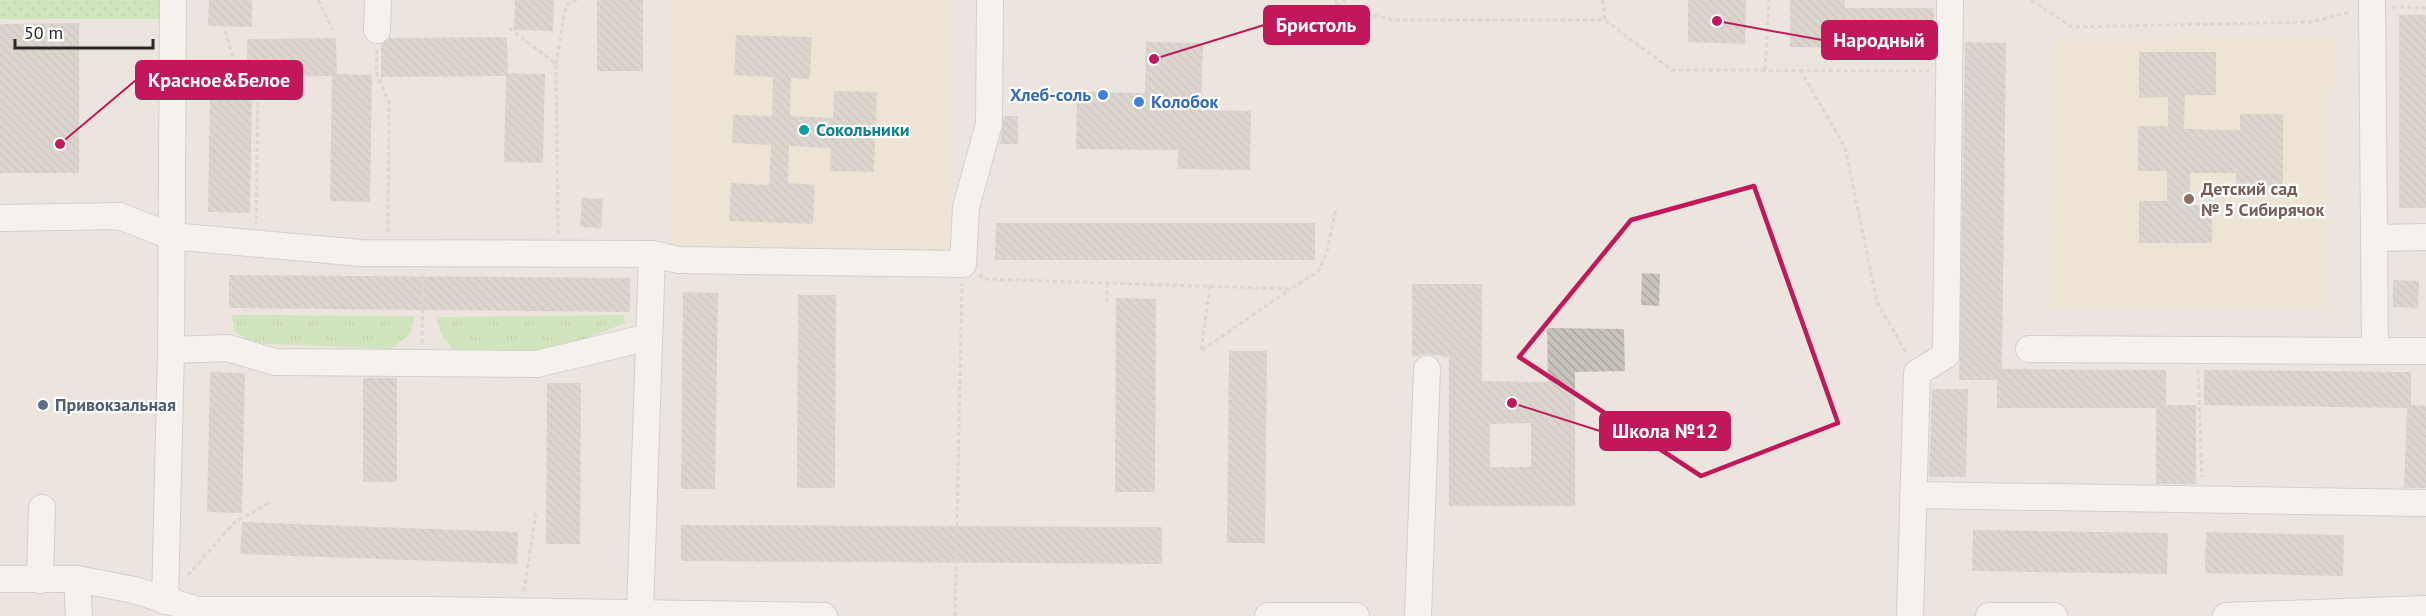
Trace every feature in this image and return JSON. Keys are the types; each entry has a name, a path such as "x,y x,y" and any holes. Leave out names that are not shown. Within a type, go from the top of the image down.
{"street":[{"path":"173,0 171,350 176,608"},
{"path":"377,30 378,0"},
{"path":"0,218 119,216 171,236 387,253 652,254 679,260 963,264 966,207 989,124 990,0"},
{"path":"1910,616 1917,373 1946,355 1950,0"},
{"path":"2372,4 2375,351"},
{"path":"2374,238 2426,237"},
{"path":"640,612 652,254"},
{"path":"171,350 228,348 276,362 537,364 649,337"},
{"path":"2029,349 2426,351"},
{"path":"1418,616 1427,369"},
{"path":"1913,495 2426,503"},
{"path":"40,580 42,508"},
{"path":"0,579 77,579 134,590 176,608 197,610 640,612 824,616"},
{"path":"77,579 79,616"},
{"path":"2226,616 2426,609"},
{"path":"1268,616 1356,616"},
{"path":"1989,616 2054,616"}],"path":[{"path":"318,0 333,30"},
{"path":"558,254 556,64 565,0"},
{"path":"566,5 577,0"},
{"path":"1336,0 1337,6"},
{"path":"1337,6 1346,0"},
{"path":"1604,0 1605,20"},
{"path":"1765,70 1769,0"},
{"path":"2031,0 2072,27 2311,22 2372,4 2426,8"},
{"path":"1337,6 1393,20 1605,20 1672,69 1949,71"},
{"path":"509,28 556,64"},
{"path":"377,30 376,72 389,102 387,253"},
{"path":"225,31 238,73 258,91 255,244"},
{"path":"1800,70 1845,147 1877,302 1917,373"},
{"path":"1210,286 1201,351 1318,272 1327,251 1336,209"},
{"path":"422,363 423,253"},
{"path":"963,264 984,279 1290,289"},
{"path":"955,616 963,264"},
{"path":"1107,283 1107,304"},
{"path":"2198,350 2202,500"},
{"path":"176,608 235,522 272,502"},
{"path":"524,613 536,513"}],"highlighted area":[{"path":"1754,186 1838,423 1701,476 1519,357 1631,220"}],"shaded area":[{"path":"672,0 951,0 948,250 671,248"},
{"name":"Детский сад № 5 Сибирячок","path":"2334,36 2335,90 2326,91 2327,307 2052,307 2053,41"}],"green space":[{"path":"0,0 159,0 159,19 0,19"},
{"path":"232,315 415,316 410,334 391,349 251,343 235,331"},
{"path":"624,315 625,323 574,343 536,352 455,353 440,332 436,317"}],"building":[{"path":"209,0 252,0 252,27 208,26"},
{"path":"515,0 554,0 553,31 514,30"},
{"path":"597,0 643,0 643,71 597,71"},
{"path":"1688,0 1746,0 1745,44 1688,42"},
{"path":"1790,0 1845,0 1845,8 1934,8 1933,48 1790,47"},
{"path":"2399,15 2426,15 2426,208 2399,208"},
{"path":"79,23 79,173 0,173 0,24"},
{"name":"Сокольники","path":"736,35 812,37 810,79 791,78 790,116 833,118 834,91 877,92 874,172 830,171 831,148 789,146 788,183 815,185 813,224 729,221 731,183 769,185 771,145 732,143 733,115 772,116 773,77 734,75"},
{"path":"507,37 508,73 545,74 543,163 504,162 506,76 381,77 381,44 390,38"},
{"path":"336,38 337,74 372,75 370,202 330,201 332,76 247,77 247,39"},
{"name":"Колобок","path":"1146,42 1203,43 1201,110 1251,111 1250,170 1177,169 1178,150 1076,149 1077,92 1145,93"},
{"path":"1965,42 2006,43 2002,369 2166,370 2166,405 2196,405 2196,484 2156,484 2156,408 1997,408 1997,380 1959,380"},
{"path":"2139,52 2216,52 2216,95 2185,95 2184,129 2240,130 2240,114 2283,114 2283,186 2236,186 2236,173 2190,173 2190,205 2212,205 2212,243 2139,243 2139,201 2167,201 2167,171 2138,171 2138,126 2168,126 2168,97 2139,98"},
{"path":"210,87 252,88 250,213 208,212"},
{"path":"1004,116 1018,116 1018,144 1000,144"},
{"path":"582,198 603,199 601,228 580,227"},
{"path":"996,223 1315,223 1315,260 995,260"},
{"path":"1642,273 1660,274 1659,306 1641,305"},
{"path":"229,275 630,278 630,312 229,308"},
{"path":"2393,280 2419,281 2418,308 2393,307"},
{"path":"1412,284 1482,284 1482,381 1548,382 1547,328 1624,329 1625,371 1575,372 1575,506 1449,506 1449,357 1427,354 1412,357","holes":["1531,423 1531,467 1490,467 1490,424"]},
{"path":"683,292 718,293 715,489 681,489"},
{"path":"798,295 836,295 835,488 797,488"},
{"path":"1116,298 1156,299 1155,492 1115,492"},
{"path":"1229,351 1267,351 1265,543 1227,543"},
{"path":"2204,370 2411,372 2411,405 2426,406 2426,488 2404,488 2407,408 2204,405"},
{"path":"210,372 245,373 242,513 207,512"},
{"path":"363,378 397,378 397,482 363,482"},
{"path":"547,383 581,383 580,544 546,544"},
{"path":"1932,389 1968,389 1966,477 1929,477"},
{"path":"242,522 518,532 517,564 240,554"},
{"path":"681,525 1162,527 1162,564 681,561"},
{"path":"1973,530 2168,533 2167,574 1972,571"},
{"path":"2206,532 2344,535 2343,576 2205,573"}],"place":[{"name":"Народный","path":"1717,21"},
{"name":"Бристоль","path":"1154,59"},
{"name":"Хлеб-соль","path":"1103,95"},
{"name":"Колобок","path":"1139,102"},
{"name":"Сокольники","path":"804,130"},
{"name":"Красное&Белое","path":"60,144"},
{"name":"Детский сад № 5 Сибирячок","path":"2189,199"},
{"name":"Школа №12","path":"1512,403"},
{"name":"Привокзальная","path":"43,405"}]}
